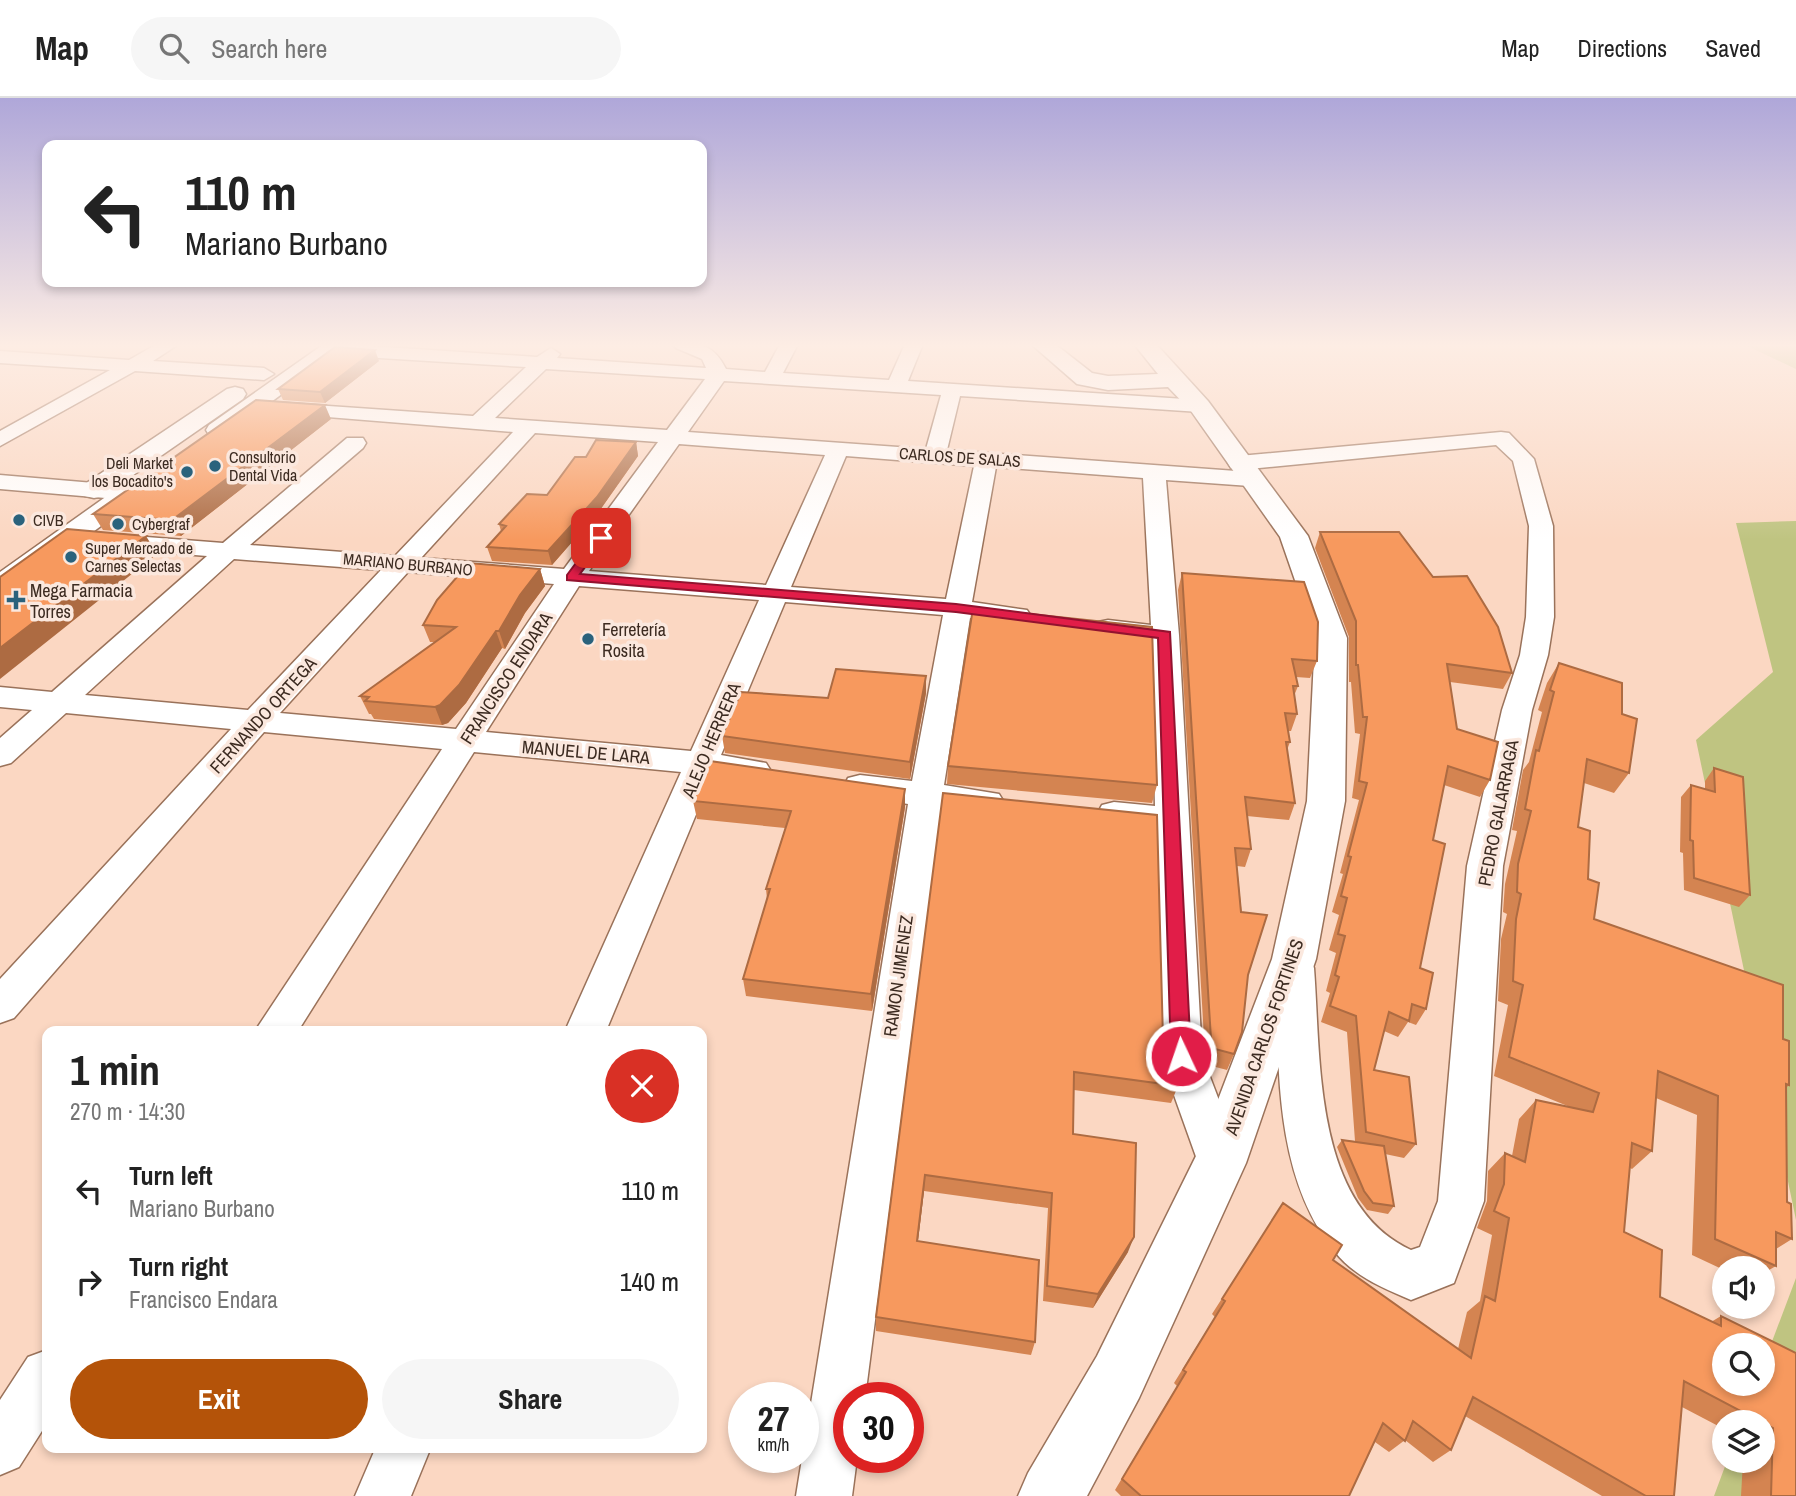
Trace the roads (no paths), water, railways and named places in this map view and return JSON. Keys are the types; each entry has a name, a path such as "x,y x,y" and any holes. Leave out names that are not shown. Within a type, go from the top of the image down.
{"street":[{"path":"0,440 55,409"},
{"path":"0,586 60,528 94,490 212,409"},
{"path":"60,528 129,493 248,409"},
{"name":"CARLOS DE SALAS","path":"283,409 935,454 1154,472 1244,471 1501,438"},
{"path":"478,423 493,409"},
{"name":"FRANCISCO ENDARA","path":"278,1026 571,578 694,409"},
{"path":"935,454 947,409"},
{"name":"AVENIDA CARLOS FORTINES","path":"1051,1496 1118,1377 1220,1163 1294,959 1326,801 1331,638 1294,536 1244,471 1202,409"},
{"name":"FERNANDO ORTEGA","path":"0,1006 256,722 529,427"},
{"name":"PEDRO GALARRAGA","path":"1294,959 1301,1090 1308,1147 1326,1195 1351,1234 1381,1261 1411,1275 1437,1266 1461,1201 1485,866 1517,710 1535,655 1540,617 1539,517 1523,459 1501,438"},
{"path":"0,755 229,550 355,443"},
{"name":"ALEJO HERRERA","path":"587,1026 838,449"},
{"name":"RAMON JIMENEZ","path":"824,1496 924,796 956,608 986,459"},
{"path":"1154,472 1165,635 1181,1056 1220,1163"},
{"path":"0,482 129,493"},
{"name":"MARIANO BURBANO","path":"60,528 229,550 956,608 1048,620"},
{"path":"1087,625 1165,635"},
{"name":"MANUEL DE LARA","path":"0,697 701,763 780,775"},
{"path":"832,782 924,796 1020,805"},
{"path":"1088,812 1171,820"},
{"path":"0,1448 42,1385"},
{"path":"383,1496 401,1453"}],"place":[{"name":"Consultorio Dental Vida","path":"215,466"},
{"name":"Deli Market los Bocadito's","path":"187,472"},
{"name":"CIVB","path":"19,520"},
{"name":"Cybergraf","path":"118,524"},
{"name":"Super Mercado de Carnes Selectas","path":"71,557"},
{"name":"Mega Farmacia Torres","path":"16,600"},
{"name":"Ferretería Rosita","path":"588,639"}]}
